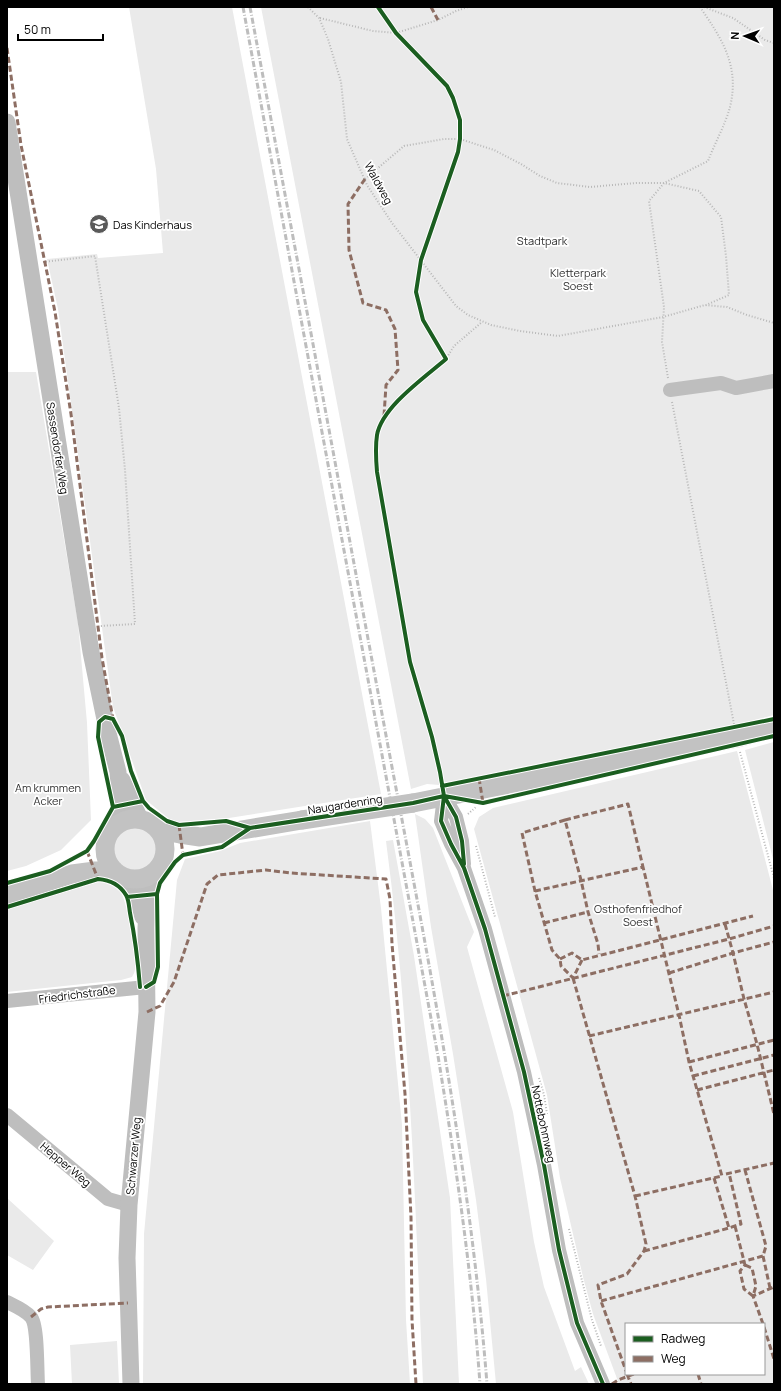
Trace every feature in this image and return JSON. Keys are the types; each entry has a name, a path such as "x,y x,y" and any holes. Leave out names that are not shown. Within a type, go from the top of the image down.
{"main road":[{"name":"Naugardenring","path":"158,830 200,837 413,802 567,773 737,738 774,728"},
{"path":"7,895 21,892 72,874 95,871 138,878 149,875 159,865 165,853 164,840 158,830 150,823 140,819 129,819 117,824 109,833 105,846 107,859 120,874"},
{"name":"Naugardenring","path":"165,853 182,847 200,837"},
{"path":"72,874 105,846"}],"street":[{"name":"Sassendorfer Weg","path":"7,122 86,626 101,702 118,772 120,805 117,824"},
{"path":"670,390 721,383 736,388 774,381"},
{"name":"Sassendorfer Weg","path":"118,772 140,819"},
{"name":"Nottebohmweg","path":"444,796 441,821 450,844 464,868 485,929 524,1072 544,1165 559,1250 577,1323 603,1384"},
{"name":"Schwarzer Weg","path":"120,874 137,895 146,928"},
{"name":"Schwarzer Weg","path":"131,1384 127,1258 129,1205 146,1027 146,928 149,875"},
{"name":"Friedrichstraße","path":"7,1001 146,986"},
{"name":"Hepper Weg","path":"7,1115 108,1199 129,1205"},
{"path":"7,1302 31,1318 35,1329 38,1384"}],"path":[{"path":"378,7 396,33 446,86 453,98 460,120 458,152 421,260 416,292 423,320 446,359 454,346 482,322"},
{"path":"319,18 373,31 396,33 438,20 456,10 468,7"},
{"path":"700,7 718,33 731,63 733,86 730,108 708,161 664,183 649,201 664,307 662,342 670,390 737,738 774,878"},
{"path":"704,7 733,18 765,40 774,43"},
{"path":"365,179 404,146 460,139 494,150 540,176 557,183 590,187 636,183 664,183 699,191 721,217 729,295 705,305"},
{"path":"29,264 95,256 110,345 121,424 135,624 86,626"},
{"path":"705,305 727,307 774,323"},
{"path":"569,1228 592,1320 602,1348"}],"green space":[{"path":"129,7 232,7 381,794 229,818 179,822 169,819 146,800 113,707 58,309 47,259 97,254 98,258 163,253 156,169"},
{"name":"Stadtpark","path":"261,7 774,7 774,715 732,726 452,786 427,784 411,789"},
{"name":"Am krummen Acker","path":"7,372 36,372 78,623 87,723 91,820 61,850 26,866 7,871"},
{"path":"774,742 774,863 745,750"},
{"name":"Osthofenfriedhof Soest","path":"737,751 774,894 774,1384 619,1384 593,1314 583,1277 560,1178 547,1095 474,829 479,817 493,808"},
{"path":"415,814 425,819 433,828 474,932 467,947 513,1112 534,1242 544,1287 575,1371 581,1367 589,1384 496,1384 486,1279 476,1200 431,927"},
{"path":"370,821 381,908 402,1125 406,1320 410,1384 143,1384 144,1234 177,880 185,859 220,851 240,843"},
{"path":"131,824 141,824 150,828 156,834 159,839 159,857 150,868 141,872 131,872 122,868 116,862 112,853 112,843 116,834 122,828"},
{"path":"393,840 414,956 450,1198 459,1384 423,1384 406,1044 401,976 386,841"},
{"path":"102,881 119,889 125,903 135,962 135,970 132,977 121,980 7,992 7,909"},
{"path":"7,1198 54,1241 33,1270 7,1255"},
{"path":"117,1341 119,1384 72,1384 70,1345"}],"railway":[{"path":"243,7 438,1056 463,1220 473,1302 480,1384"},
{"path":"250,7 418,904 446,1064 470,1223 480,1304 487,1384"}],"marked path":[{"path":"431,7 438,20"},
{"path":"7,48 21,145 55,312 71,414 102,658 113,719"},
{"path":"365,179 348,204 349,250 363,303 386,310 395,329 398,370 386,385 384,416"},
{"path":"479,778 483,803 486,803"},
{"path":"565,820 628,804 643,867"},
{"path":"582,960 573,978 561,966 560,959 552,950 535,891 522,833 565,820 588,912 598,944 599,954"},
{"path":"179,825 183,855"},
{"path":"87,851 98,879"},
{"path":"535,891 643,867 689,1062 722,1176 635,1196"},
{"path":"147,1012 160,1006 174,982 207,884 218,875 266,870 386,879 390,899 392,944 405,1094 411,1217 412,1320 416,1384"},
{"path":"544,923 588,912"},
{"path":"560,959 572,953 582,960 753,916"},
{"path":"725,924 774,1114"},
{"path":"503,996 729,939 774,926"},
{"path":"669,973 774,942"},
{"path":"573,978 635,1196 646,1244 644,1251 627,1274 598,1285 601,1301 625,1368"},
{"path":"589,1036 774,992"},
{"path":"689,1062 774,1040"},
{"path":"693,1076 774,1055"},
{"path":"697,1090 774,1070"},
{"path":"726,1174 774,1163"},
{"path":"601,1301 763,1256 766,1246 745,1170"},
{"path":"714,1178 729,1228 741,1224 729,1173"},
{"path":"735,1226 745,1265 740,1271 744,1289 753,1296 756,1286 752,1268 745,1265"},
{"path":"644,1251 729,1228"},
{"path":"763,1256 770,1288"},
{"path":"763,1323 753,1296 774,1287"},
{"path":"31,1317 41,1309 48,1307 128,1303"},
{"path":"765,1330 774,1359"},
{"path":"627,1375 631,1384"},
{"path":"612,1384 631,1375"},
{"path":"698,1375 701,1384"}],"cycle path":[{"path":"378,7 396,33 447,86 453,98 460,120 460,139 458,152 421,260 416,292 423,320 446,359 405,394 395,404 380,424 377,435 376,449 377,472 410,662 432,737 440,772 444,796 441,821 464,868 485,929 524,1072 544,1165 559,1250 577,1323 603,1384"},
{"path":"113,807 98,737 99,722 105,717 113,719 122,736 131,771 143,801"},
{"path":"442,786 774,719"},
{"path":"127,897 157,894 160,883 175,862 183,855 222,847 250,828 413,803 444,796 483,803 774,736"},
{"path":"444,796 456,817 462,841 464,864"},
{"path":"7,883 50,871 87,851 113,807 143,801 149,808 167,821 179,825 226,821 250,828"},
{"path":"7,907 98,879 107,881 121,888 124,891 128,901 140,987"},
{"path":"146,987 154,982 158,967 157,894"}],"place":[{"name":"Das Kinderhaus","path":"99,224"}],"park label":[{"name":"Kletterpark Soest","path":"578,278"}]}
